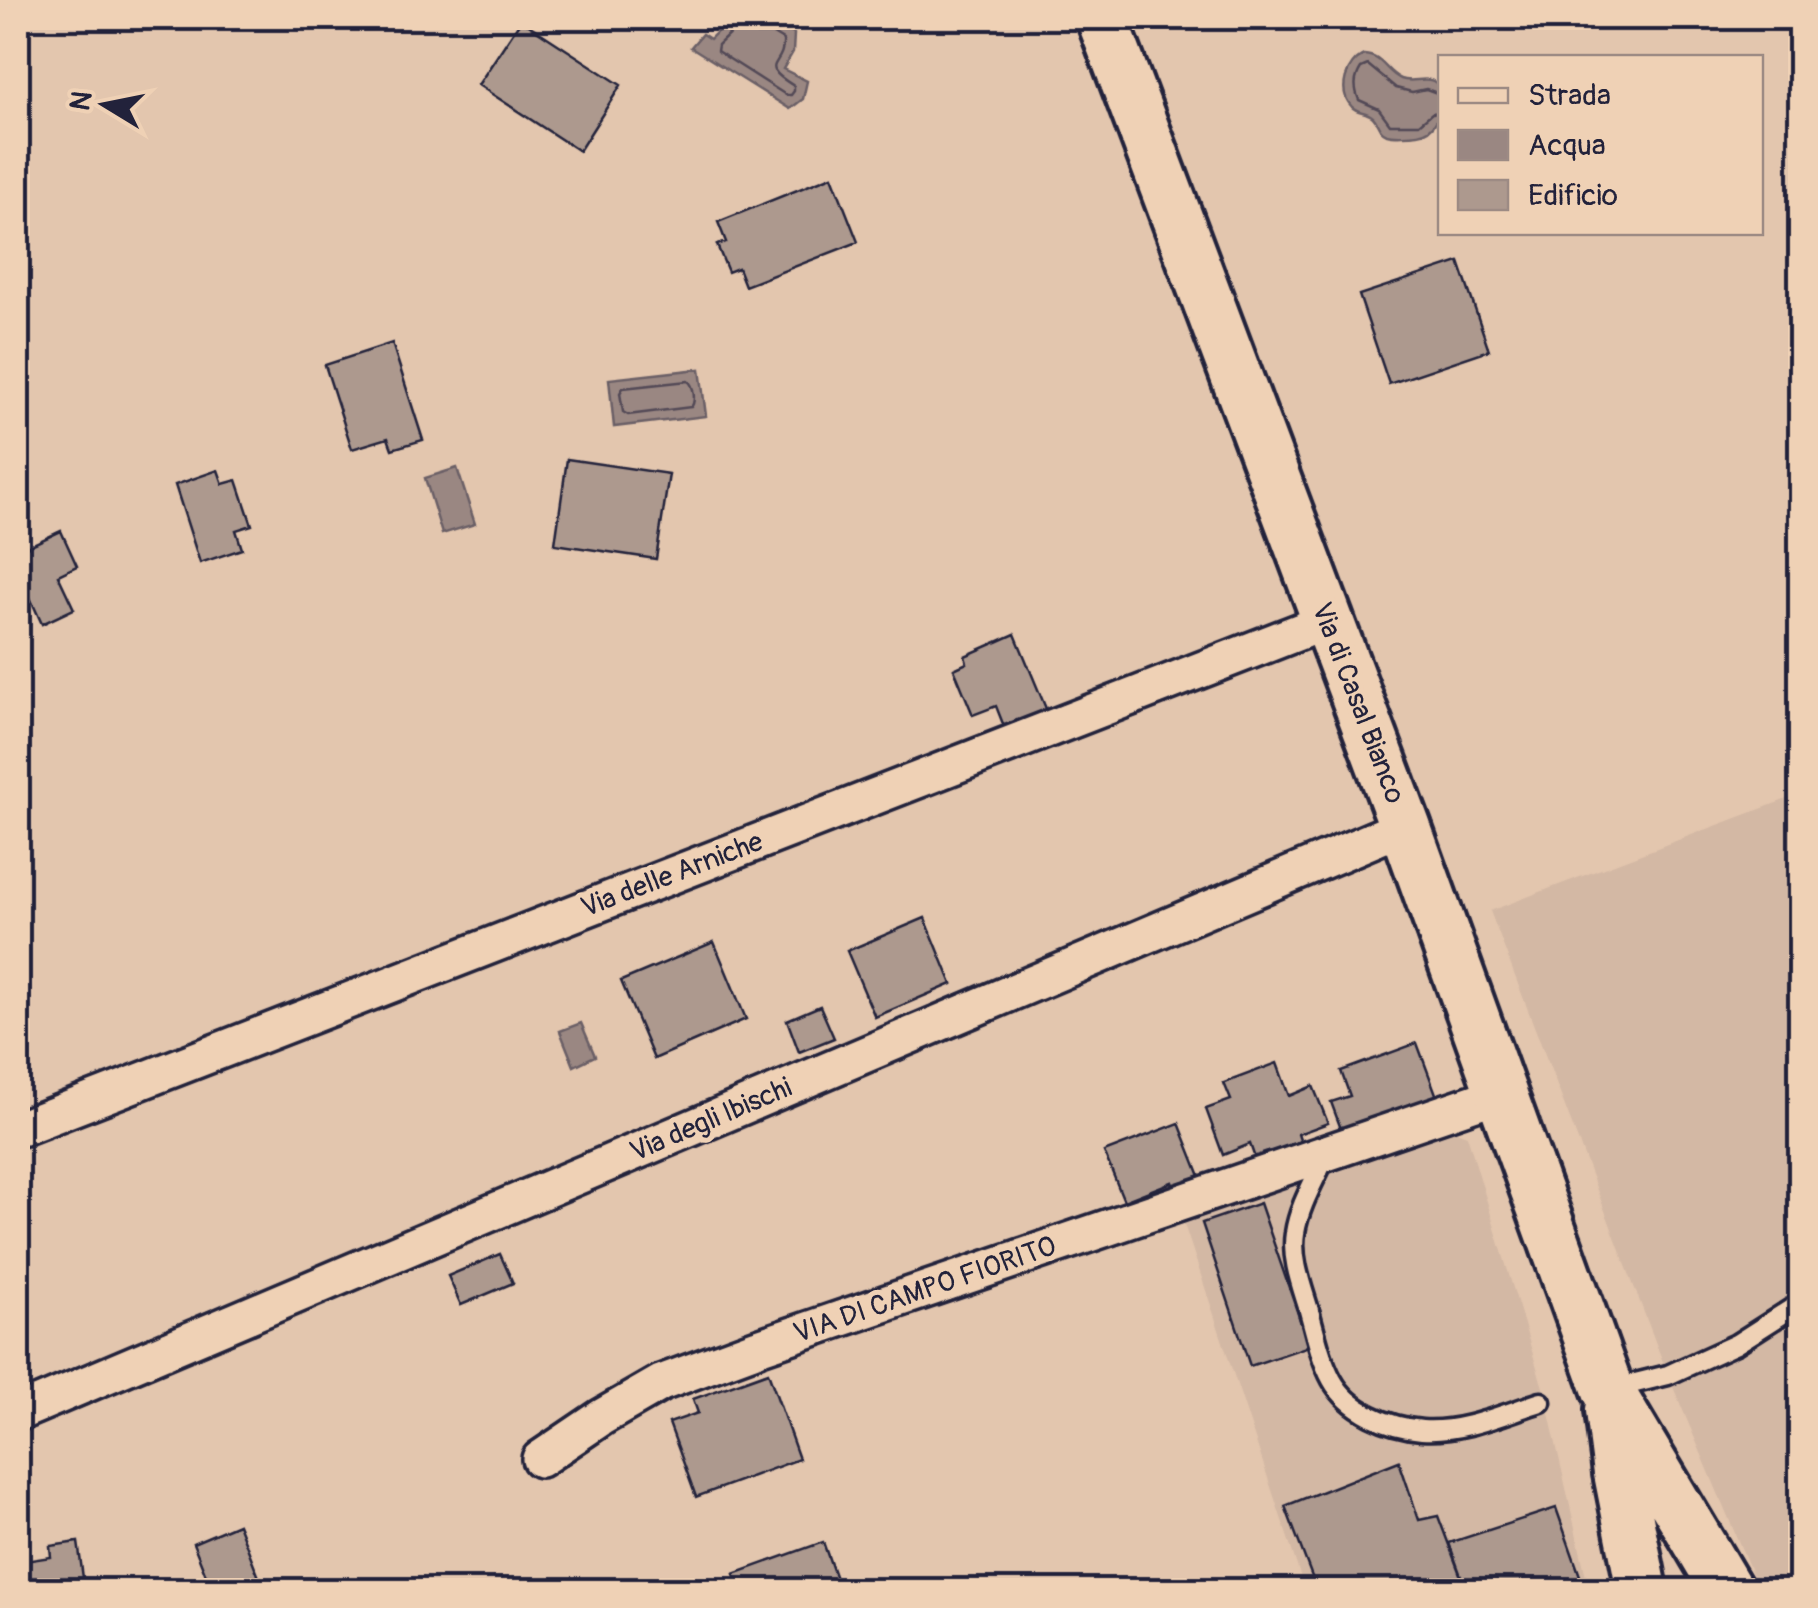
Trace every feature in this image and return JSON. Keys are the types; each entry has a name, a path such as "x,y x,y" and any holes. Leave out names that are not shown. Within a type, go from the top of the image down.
{"main road":[{"name":"Via di Casal Bianco","path":"1102,18 1405,826 1608,1390 1727,1590"},
{"name":"Via di Casal Bianco","path":"1608,1390 1619,1473 1642,1590"}],"street":[{"name":"Via delle Arniche","path":"18,1128 1328,621"},
{"name":"Via degli Ibischi","path":"18,1414 1405,826"},
{"name":"VIA DI CAMPO FIORITO","path":"540,1460 661,1383 1502,1093"}],"lane":[{"path":"1326,1154 1298,1219 1294,1241 1322,1357 1338,1389 1368,1414 1398,1426 1423,1430 1458,1427 1540,1402"},
{"path":"1608,1390 1668,1374 1736,1344 1800,1303"}],"shaded area":[{"path":"1800,794 1800,1590 1759,1590 1668,1375 1490,911"},
{"path":"1453,1130 1467,1135 1544,1391 1589,1590 1305,1590 1180,1212"}],"water":[{"path":"731,18 760,25 775,24 794,34 793,52 783,69 807,81 803,99 790,109 691,47 702,34 710,39"},
{"path":"1364,55 1376,58 1401,79 1430,80 1438,85 1438,114 1429,130 1387,134 1373,117 1352,107 1344,86 1348,71"},
{"path":"700,369 706,416 614,427 609,379"},
{"path":"457,468 475,524 442,534 425,478"},
{"path":"581,1023 595,1056 574,1066 560,1031"}],"building":[{"path":"521,20 621,85 579,151 478,85"},
{"path":"832,176 858,242 745,286 738,268 728,272 717,245 726,242 718,222"},
{"path":"1459,262 1489,350 1389,384 1359,295"},
{"path":"392,343 423,440 392,449 388,438 352,449 325,365"},
{"path":"567,459 669,474 656,559 555,544"},
{"path":"218,470 223,484 237,480 252,525 236,530 242,549 200,563 175,485"},
{"path":"61,531 77,566 58,575 74,609 42,624 18,571 18,551"},
{"path":"1015,634 1047,711 1005,729 996,706 973,715 954,669 967,663 965,656"},
{"path":"925,918 952,984 875,1017 847,951"},
{"path":"714,942 746,1019 654,1059 621,981"},
{"path":"820,1006 834,1038 799,1052 787,1020"},
{"path":"1417,1043 1439,1102 1344,1137 1331,1102 1350,1096 1341,1071"},
{"path":"1277,1063 1289,1096 1313,1086 1328,1123 1298,1134 1301,1143 1256,1161 1250,1144 1223,1155 1206,1109 1231,1100 1224,1083"},
{"path":"1179,1123 1204,1186 1177,1196 1172,1182 1124,1201 1104,1152"},
{"path":"1260,1203 1309,1346 1250,1366 1202,1223"},
{"path":"500,1254 513,1283 461,1305 448,1276"},
{"path":"768,1372 799,1459 696,1497 669,1423 698,1413 693,1399"},
{"path":"1399,1461 1419,1520 1438,1516 1466,1590 1317,1590 1285,1506"},
{"path":"1556,1508 1585,1590 1466,1590 1449,1543"},
{"path":"238,1524 264,1590 212,1590 193,1543"},
{"path":"78,1542 84,1585 18,1590 18,1562 51,1557 50,1546"},
{"path":"823,1542 840,1590 740,1590 734,1574"}]}
